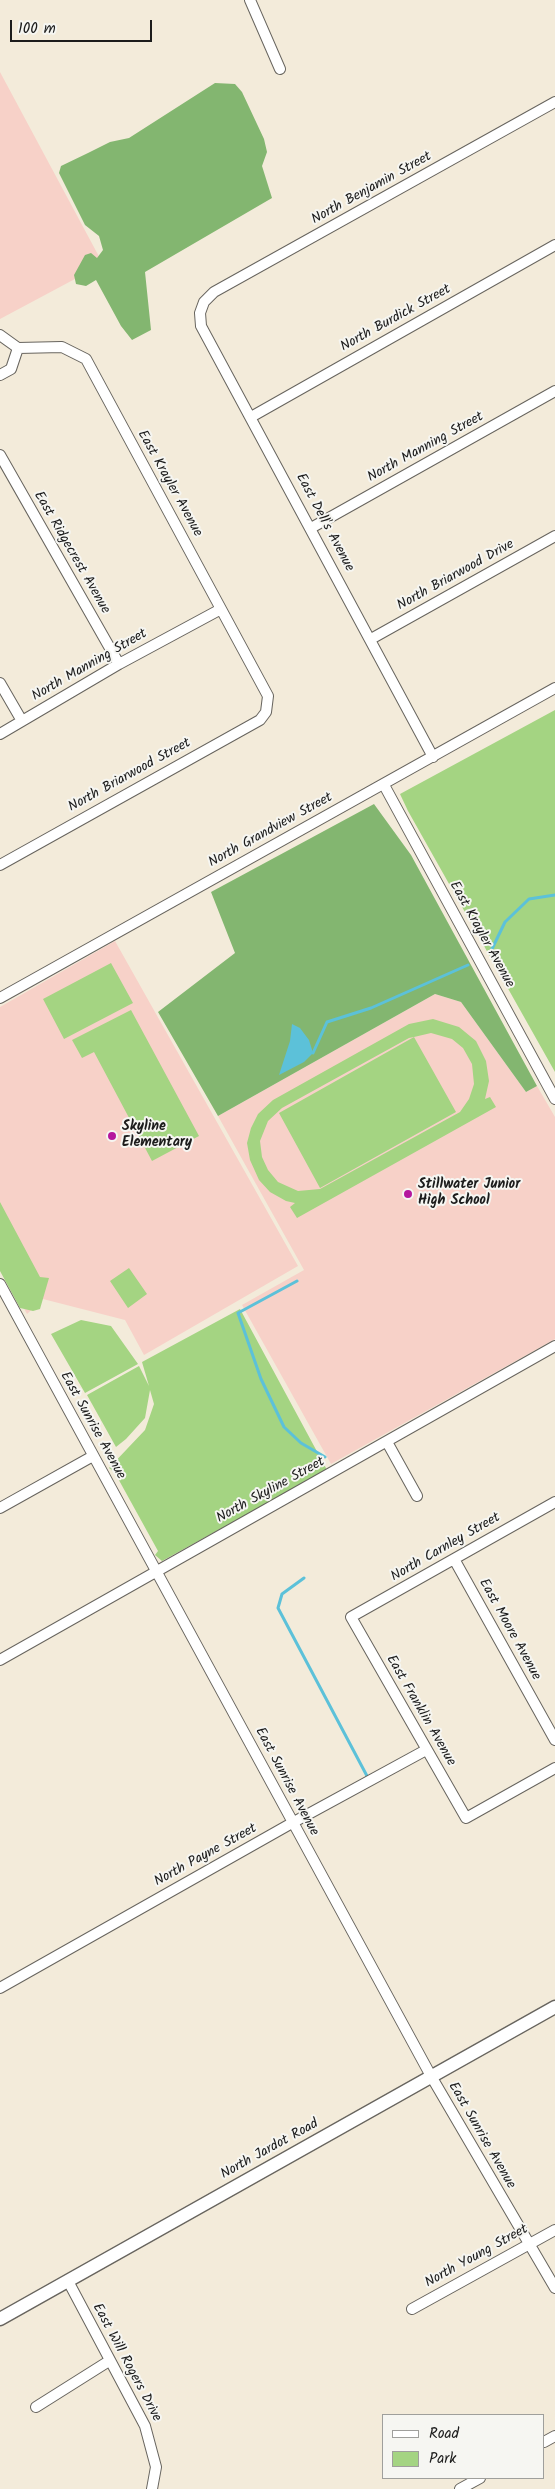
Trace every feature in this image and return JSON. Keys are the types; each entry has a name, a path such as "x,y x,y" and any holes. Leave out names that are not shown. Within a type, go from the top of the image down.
{"street":[{"path":"250,0 280,69"},
{"name":"North Benjamin Street","path":"204,302 214,292 555,102"},
{"name":"North Burdick Street","path":"251,417 555,245"},
{"name":"East Dell's Avenue","path":"204,302 200,313 201,326 433,757"},
{"path":"0,335 18,348 11,369 0,375"},
{"name":"East Krayler Avenue","path":"18,348 62,346 86,359 264,687 268,696 268,706"},
{"name":"North Manning Street","path":"311,528 555,391"},
{"name":"East Ridgecrest Avenue","path":"0,455 119,664"},
{"name":"North Briarwood Drive","path":"371,639 555,536"},
{"name":"North Manning Street","path":"0,734 119,664 221,609"},
{"path":"0,683 22,721"},
{"name":"North Grandview Street","path":"0,998 555,688"},
{"name":"North Briarwood Street","path":"0,865 260,720 268,706"},
{"name":"East Krayler Avenue","path":"384,785 555,1099"},
{"name":"East Sunrise Avenue","path":"0,1284 430,2076 555,2288"},
{"name":"North Skyline Street","path":"0,1660 555,1346"},
{"path":"387,1442 417,1496"},
{"path":"0,1508 93,1456"},
{"name":"North Carnley Street","path":"351,1617 555,1502"},
{"name":"East Moore Avenue","path":"454,1559 555,1740"},
{"name":"East Franklin Avenue","path":"351,1617 466,1818 555,1768"},
{"name":"North Payne Street","path":"0,1988 292,1823 426,1750"},
{"name":"North Jardot Road","path":"0,2320 555,2007"},
{"name":"North Young Street","path":"412,2308 555,2230"},
{"name":"East Will Rogers Drive","path":"68,2281 109,2362 145,2426 156,2467 152,2489"},
{"path":"36,2407 109,2362"},
{"path":"460,2489 478,2479"}],"shaded area":[{"path":"0,72 103,264 0,319"},
{"name":"Skyline Elementary","path":"115,941 298,1266 144,1355 125,1320 43,1299 27,1314 0,1264 0,1007"},
{"name":"Stillwater Junior High School","path":"435,994 461,1002 526,1092 537,1086 555,1117 555,1339 331,1464 242,1305 304,1270 218,1116"}],"green space":[{"path":"215,83 235,84 242,92 264,139 267,152 262,166 272,198 145,272 151,330 132,340 121,326 96,280 86,286 76,284 74,275 85,255 91,253 97,258 103,250 99,236 85,225 59,173 61,166 110,142 129,138"},
{"path":"555,710 555,1072 400,794"},
{"path":"374,804 411,855 537,1086 526,1092 461,1002 435,994 218,1116 158,1012 235,953 211,892"},
{"path":"111,963 133,1003 64,1039 43,999"},
{"path":"131,1010 199,1136 152,1161 94,1052 82,1058 72,1040"},
{"path":"433,1019 459,1027 476,1041 486,1061 489,1081 485,1099 490,1097 496,1107 297,1218 290,1207 295,1203 286,1201 270,1192 259,1180 250,1160 247,1143 251,1128 258,1114 273,1100 409,1024","holes":["431,1033 452,1039 463,1048 472,1064 474,1084 469,1099 460,1112 320,1189 298,1191 278,1182 268,1170 262,1157 260,1141 268,1121 282,1108 409,1038"]},
{"path":"414,1037 456,1112 320,1188 279,1113"},
{"path":"0,1202 40,1277 49,1278 40,1309 33,1311 20,1308 0,1271"},
{"path":"129,1268 147,1294 128,1308 110,1281"},
{"path":"240,1309 327,1470 162,1561 155,1555 158,1551 115,1473 109,1468 145,1430 154,1404 150,1390 145,1418 116,1447 87,1395 139,1366 149,1386 142,1362"},
{"path":"81,1320 111,1326 138,1364 85,1393 51,1334"}],"water":[{"path":"292,1024 300,1028 309,1040 313,1053 304,1062 279,1075 290,1041"}],"waterway":[{"path":"491,951 505,922 529,899 555,895"},
{"path":"313,1053 327,1022 371,1008 468,965"},
{"path":"297,1281 238,1313 261,1379 284,1427 301,1443 325,1457"},
{"path":"304,1578 282,1594 278,1608 367,1776"}],"place":[{"name":"Skyline Elementary","path":"112,1136"},
{"name":"Stillwater Junior High School","path":"408,1194"}]}
